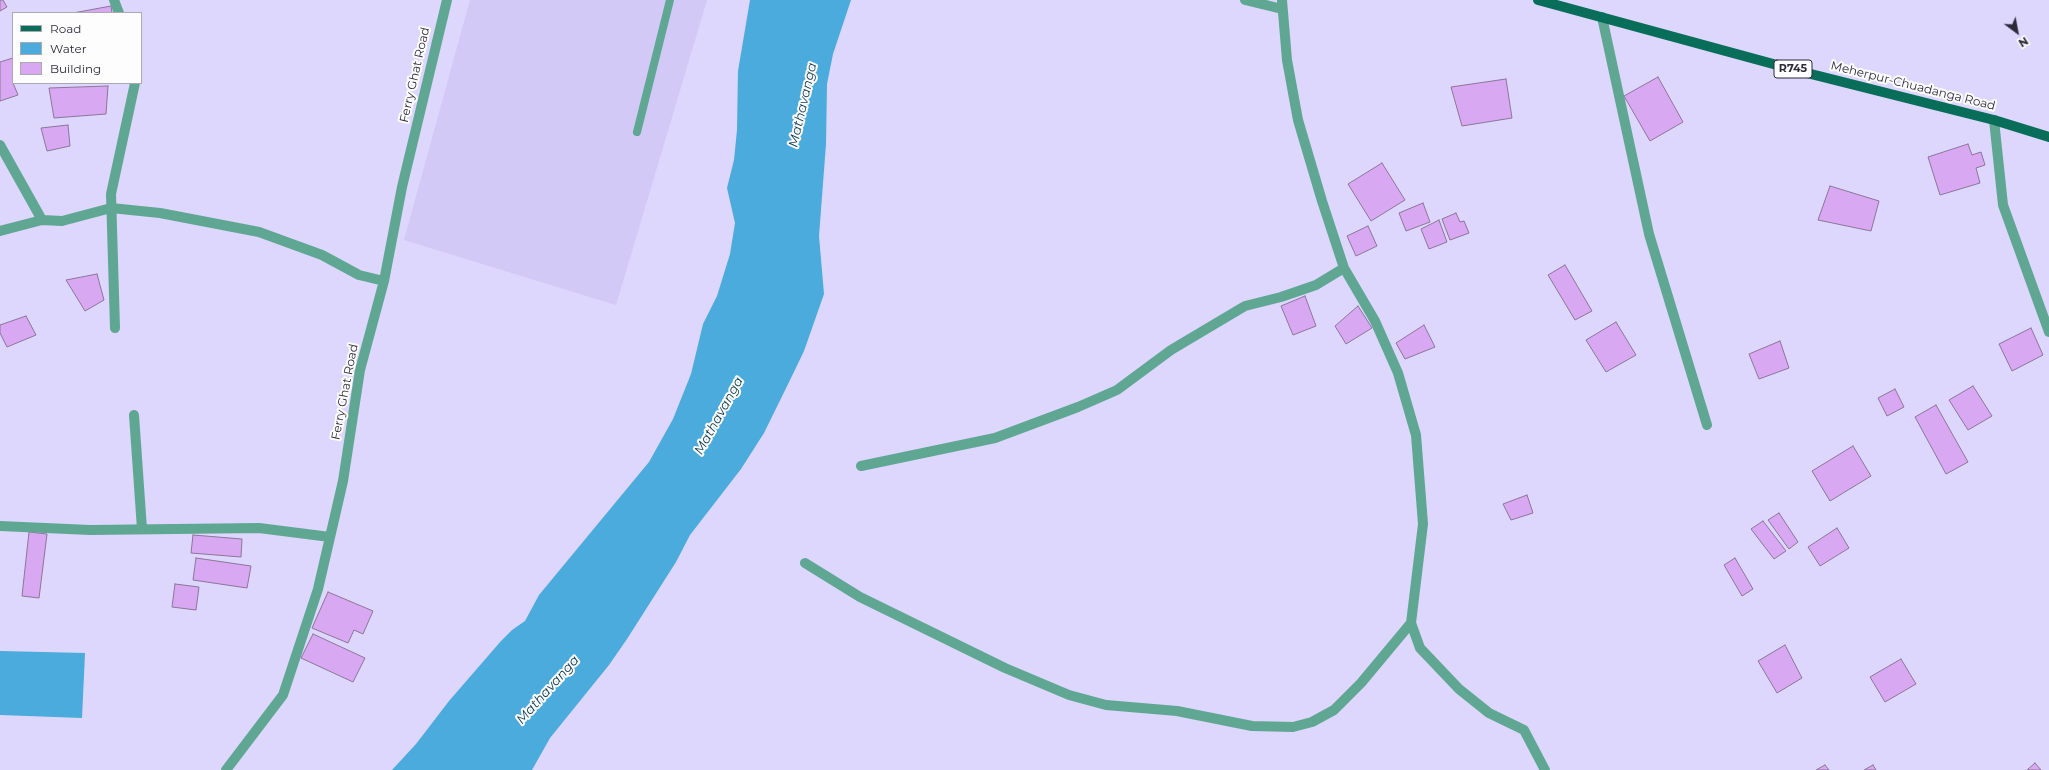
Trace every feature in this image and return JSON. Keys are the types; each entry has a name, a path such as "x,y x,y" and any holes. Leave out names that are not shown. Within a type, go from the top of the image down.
{"main road":[{"name":"Meherpur-Chuadanga Road","path":"1538,0 1798,70 1994,120 2049,137"}],"street":[{"path":"114,0 119,12"},
{"name":"Ferry Ghat Road","path":"226,770 284,695 318,589 343,481 360,370 384,281 402,187 447,0"},
{"path":"1245,0 1282,4 1287,60 1298,120 1322,201 1344,268 1375,321 1398,373 1416,435 1423,524 1411,623 1420,648 1459,689 1489,713 1524,730 1545,770"},
{"path":"1602,18 1649,234 1706,425"},
{"path":"114,328 111,194 135,84"},
{"path":"1994,120 2003,205 2049,332"},
{"path":"0,145 42,220"},
{"path":"0,231 42,220 62,221 111,208 198,219 259,232 322,255 359,275 384,281"},
{"path":"861,466 996,438 1078,407 1117,390 1171,350 1245,306 1281,297 1316,285 1344,268"},
{"path":"134,415 142,529"},
{"path":"0,526 90,530 259,528 330,537"},
{"path":"805,563 860,597 1004,668 1069,695 1106,705 1177,711 1252,726 1293,727 1312,722 1334,710 1361,683 1411,623"}],"lane":[{"path":"637,132 670,0"}],"shaded area":[{"path":"470,0 707,0 616,305 404,240"}],"water":[{"name":"Mathavanga","path":"750,0 851,0 833,54 827,84 826,144 819,236 824,294 804,351 764,433 741,469 690,535 676,562 627,639 609,665 550,738 532,770 392,770 416,744 449,701 501,641 512,630 525,621 539,595 649,462 673,419 691,374 703,324 717,296 730,254 735,223 727,188 734,160 737,130 738,71"},
{"path":"0,651 85,653 82,718 0,715"}],"building":[{"path":"0,0 3,0 7,7 0,11"},
{"path":"111,6 112,12 78,12"},
{"path":"12,58 12,84 13,84 18,95 0,101 0,62"},
{"path":"1658,77 1683,122 1650,141 1624,96"},
{"path":"1506,79 1512,118 1462,126 1451,87"},
{"path":"108,86 106,114 54,118 49,88"},
{"path":"68,125 70,146 47,151 41,128"},
{"path":"1968,144 1972,155 1981,152 1985,165 1976,168 1980,183 1940,195 1928,157"},
{"path":"1382,163 1405,200 1371,221 1348,184"},
{"path":"1830,186 1879,201 1871,231 1818,220"},
{"path":"1423,203 1430,222 1406,231 1399,213"},
{"path":"1456,213 1460,222 1464,221 1469,233 1450,240 1442,219"},
{"path":"1439,220 1447,242 1429,249 1421,229"},
{"path":"1368,226 1377,246 1356,256 1347,236"},
{"path":"1565,265 1592,311 1575,320 1548,275"},
{"path":"97,274 104,300 85,311 66,280"},
{"path":"1305,296 1316,326 1293,335 1281,306"},
{"path":"1358,306 1372,328 1346,344 1335,326"},
{"path":"26,316 36,335 7,347 0,333 0,325"},
{"path":"1616,322 1636,355 1606,372 1586,340"},
{"path":"1424,325 1435,347 1405,359 1396,343"},
{"path":"2031,328 2043,355 2012,371 1999,344"},
{"path":"1780,341 1789,368 1759,379 1749,354"},
{"path":"1973,386 1992,416 1968,430 1949,400"},
{"path":"1895,389 1904,407 1887,416 1878,398"},
{"path":"1936,405 1968,462 1946,474 1915,417"},
{"path":"1853,446 1871,476 1830,501 1812,471"},
{"path":"1527,495 1533,513 1511,520 1503,504"},
{"path":"1779,513 1798,542 1789,549 1768,520"},
{"path":"1763,521 1786,551 1774,559 1751,529"},
{"path":"1837,528 1849,548 1820,566 1808,547"},
{"path":"29,532 47,534 39,598 22,596"},
{"path":"193,535 242,539 241,557 191,553"},
{"path":"196,558 251,566 247,588 193,580"},
{"path":"1735,558 1753,589 1742,596 1724,565"},
{"path":"175,584 199,587 196,610 172,607"},
{"path":"328,592 373,611 363,634 354,630 348,643 312,628"},
{"path":"313,634 365,658 353,682 301,658"},
{"path":"1785,645 1802,678 1777,693 1758,661"},
{"path":"1901,659 1916,684 1885,702 1870,677"},
{"path":"2035,763 2041,770 2027,770"},
{"path":"1825,765 1829,770 1816,770"},
{"path":"1873,765 1876,770 1864,770"}]}
